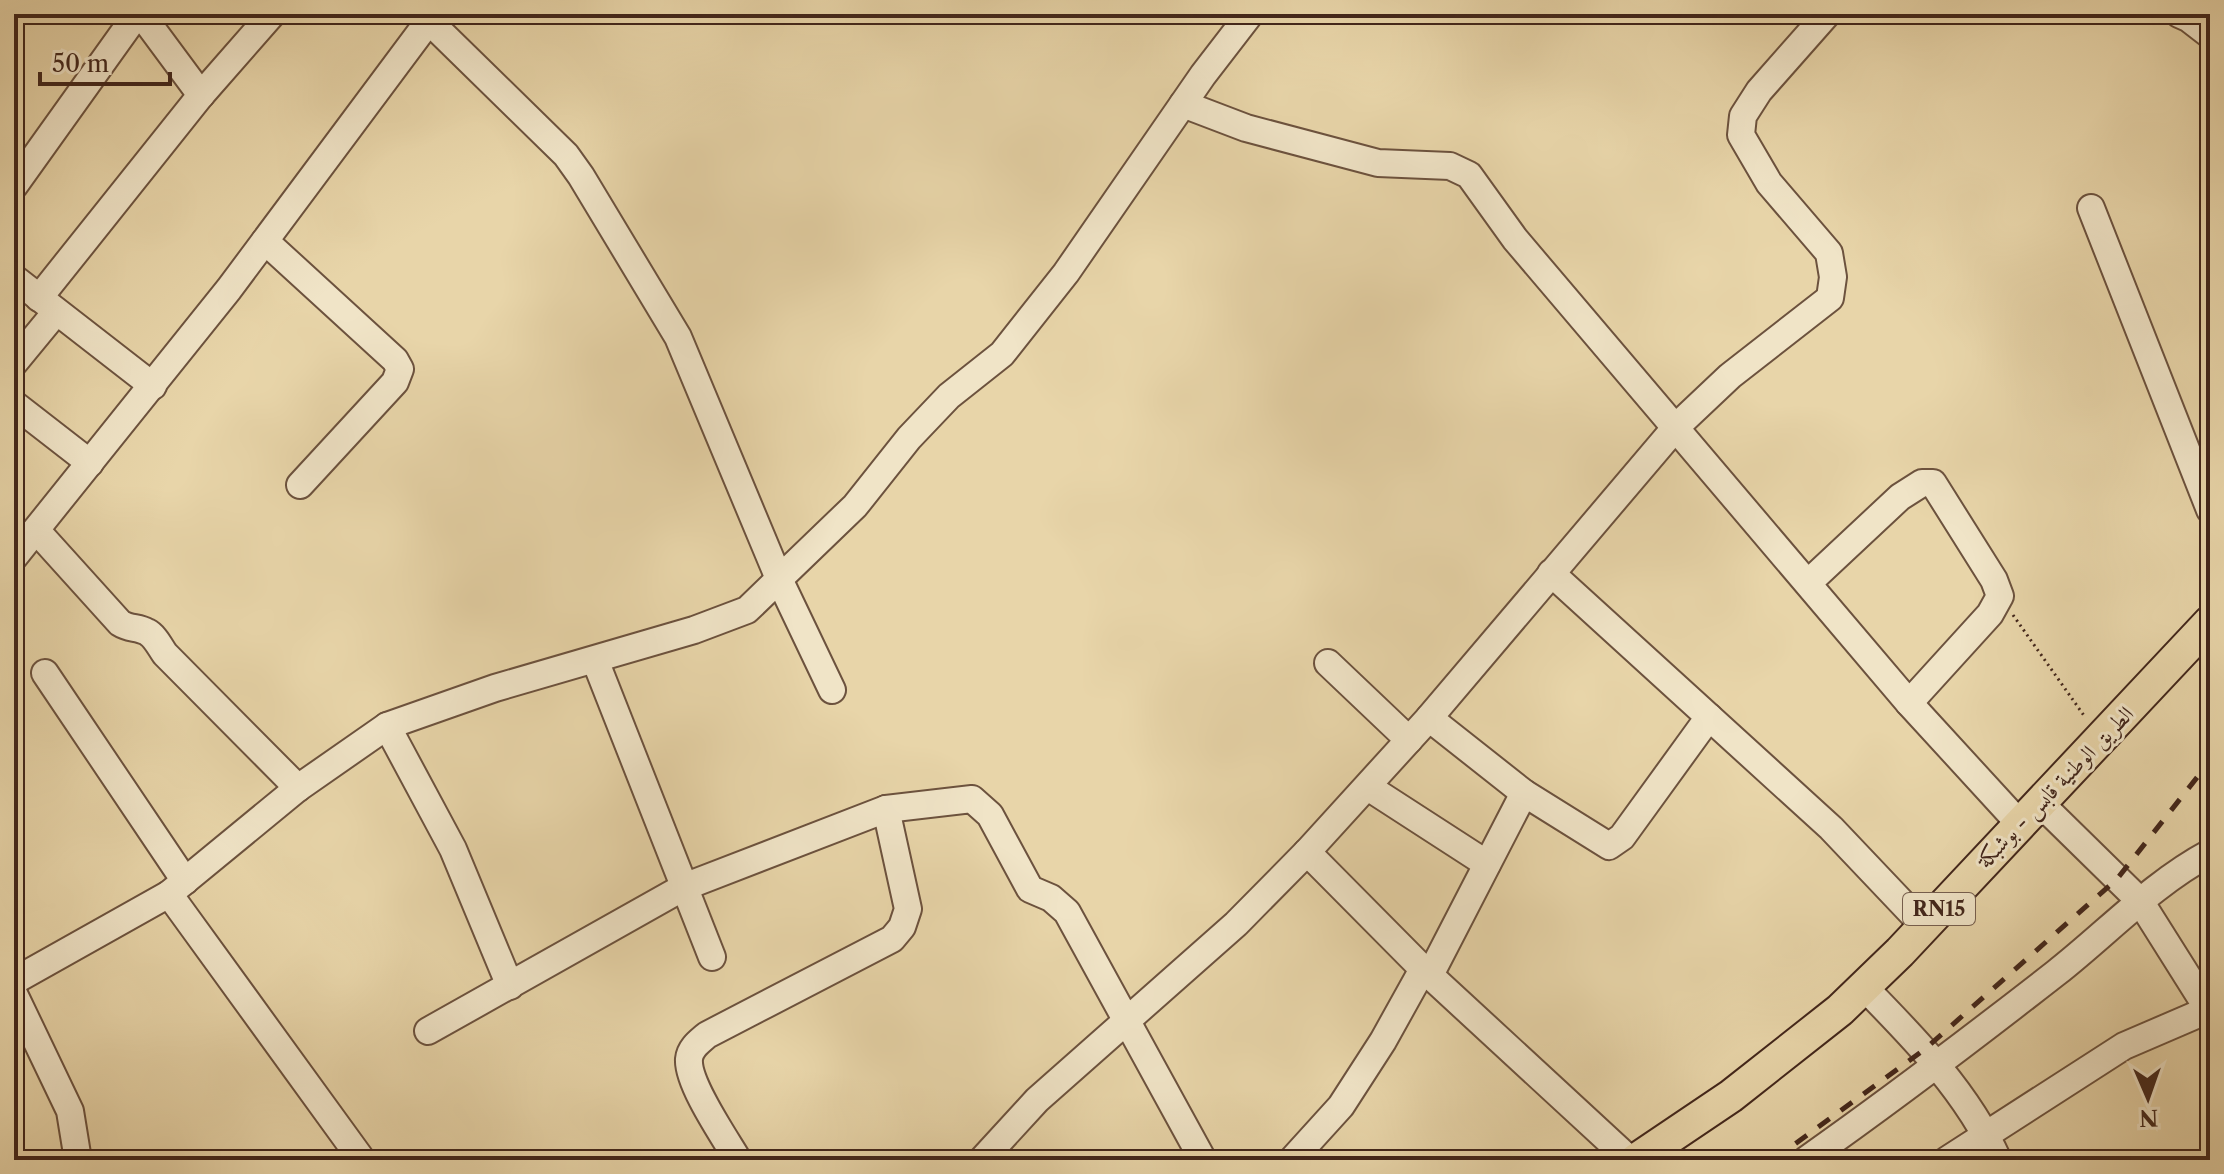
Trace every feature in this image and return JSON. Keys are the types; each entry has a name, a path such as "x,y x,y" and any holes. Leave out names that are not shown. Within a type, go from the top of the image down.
{"main road":[{"name":"الطريق الوطنية قابس - بوشبكة","path":"1636,1160 1731,1096 1840,1010 1924,926 2210,622"}],"street":[{"path":"14,186 139,14 201,95"},
{"path":"14,363 48,305 201,95 272,14"},
{"path":"14,981 177,888 298,788 387,726 495,688 694,630 747,610 855,506 909,438 949,396 1002,354 1066,273 1183,104 1250,14"},
{"path":"982,1160 1037,1100 1236,924 1307,852 1429,718 1676,427 1730,376 1830,298 1833,277 1829,253 1769,183 1741,135 1743,116 1759,91 1827,14"},
{"path":"2179,14 2210,35"},
{"path":"14,557 153,386 431,18 566,155 678,337 780,581 832,690"},
{"path":"1183,104 1246,128 1378,163 1450,166 1469,175 1515,239 1909,703 2029,813 2140,901 2209,1009 2124,1046 1947,1160"},
{"path":"2091,208 2210,510"},
{"path":"265,241 395,360 400,369 395,382 300,485"},
{"path":"14,278 153,386"},
{"path":"14,404 90,463"},
{"path":"1808,583 1900,497 1928,481 1933,483 1994,580 2000,596 1990,614 1909,703"},
{"path":"36,530 120,623 152,636 165,654 298,788"},
{"path":"1551,573 1831,828 1924,926"},
{"path":"595,660 712,957"},
{"path":"1328,663 1409,740"},
{"path":"45,673 177,888 362,1160"},
{"path":"1429,718 1524,793 1609,846 1622,837 1709,717"},
{"path":"387,726 453,849 510,986"},
{"path":"1368,787 1487,864"},
{"path":"1292,1160 1341,1106 1383,1041 1426,972 1524,793"},
{"path":"428,1031 684,887 886,809 972,799 990,815 1030,889 1051,898 1067,912 1203,1160"},
{"path":"738,1160 691,1078 689,1058 694,1046 707,1035 892,939 902,927 908,909 886,809"},
{"path":"1307,852 1426,972 1630,1160"},
{"path":"1806,1160 2058,971 2163,883 2210,853"},
{"path":"1864,987 1925,1049 1986,1134 1998,1160"},
{"path":"14,994 70,1111 78,1160"}],"path":[{"path":"2000,596 2101,740"}],"railway":[{"path":"1773,1160 1925,1049 2117,879 2210,761"}]}
